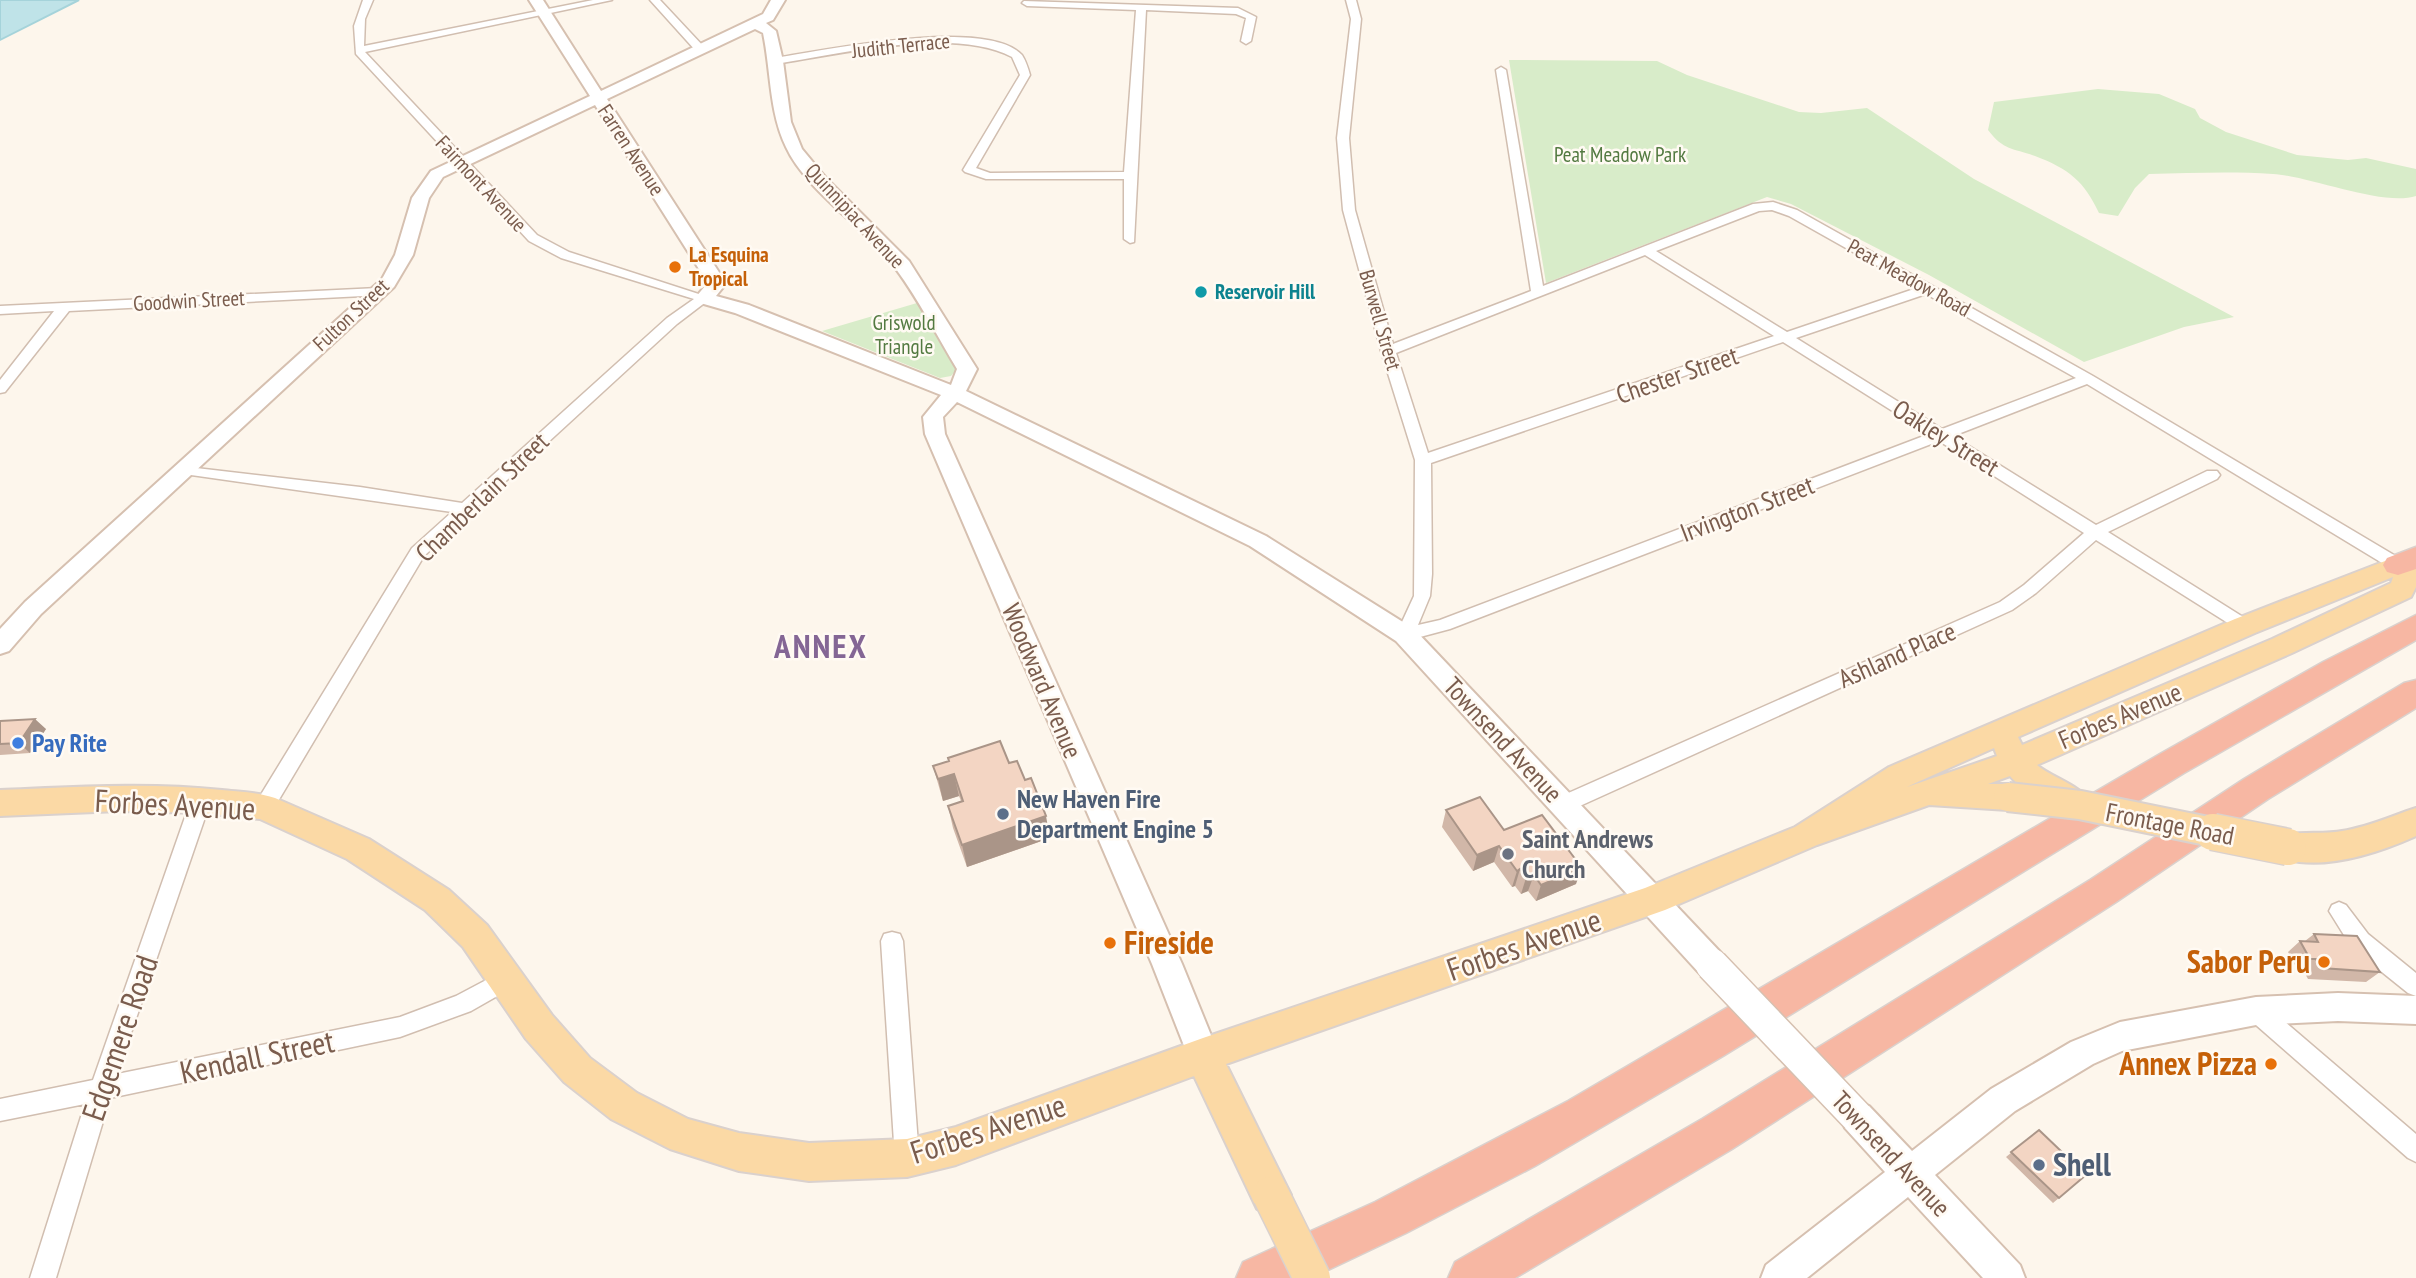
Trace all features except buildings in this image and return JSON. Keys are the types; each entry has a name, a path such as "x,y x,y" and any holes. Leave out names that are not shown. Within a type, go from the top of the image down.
{"highway":[{"path":"2340,668 2416,616"},
{"path":"1259,1278 1425,1200 1566,1126 2340,668 2416,626"},
{"path":"1471,1278 1717,1134 2091,899 2256,789 2416,692"},
{"path":"2256,789 2416,718"}],"main road":[{"path":"756,23 768,17 778,0"},
{"name":"Farren Avenue","path":"540,6 715,281 714,289 704,298"},
{"name":"Fulton Street","path":"0,645 33,608 378,292 401,265 423,190 438,174 460,161 756,23"},
{"name":"Quinnipiac Avenue","path":"756,23 769,31 776,61 783,122 795,150 820,181 903,265 967,369 966,379 957,394"},
{"name":"Fairmont Avenue","path":"704,298 741,309 957,394"},
{"name":"Townsend Avenue","path":"957,394 1258,541 1405,635 2007,1278"},
{"name":"Woodward Avenue","path":"957,394 940,407 933,417 935,434 1167,964 1203,1055 1312,1278"},
{"name":"Forbes Avenue","path":"1806,836 1900,776 2245,626 2407,561"},
{"name":"Forbes Avenue","path":"2017,779 2282,646 2401,590 2407,580 2407,561"},
{"path":"2003,733 2017,779"},
{"name":"Frontage Road","path":"1919,795 2017,779 2080,805 2288,847 2318,849 2344,846 2388,835 2416,821"},
{"name":"Forbes Avenue","path":"0,803 119,798 201,800 264,807 358,849 437,900 475,936 539,1027 577,1070 624,1106 683,1136 739,1152 809,1162 907,1158 956,1146 1203,1055 1653,900 1806,836 1919,795"},
{"path":"1779,1278 2003,1100 2082,1053 2120,1037 2256,1011 2338,1007 2416,1010"}],"street":[{"path":"368,0 363,6 359,50 540,6 607,0"},
{"path":"655,0 700,49"},
{"name":"Burwell Street","path":"1351,0 1356,19 1344,106 1345,171 1349,210 1388,351 1423,460 1422,597 1405,635"},
{"path":"1027,3 1088,2 1141,8 1238,11 1251,17 1246,41"},
{"path":"1130,239 1130,176 1141,8"},
{"name":"Judith Terrace","path":"776,61 938,40 983,42 1007,50 1018,57 1026,75 970,170 990,175 1130,176"},
{"name":"Fairmont Avenue","path":"359,50 533,238 565,255 704,298"},
{"path":"1501,70 1538,293"},
{"name":"Peat Meadow Road","path":"1388,351 1757,207 1773,206 1793,213 1930,288 2407,561"},
{"name":"Oakley Street","path":"1646,250 2245,626"},
{"name":"Chester Street","path":"1423,460 1930,288"},
{"name":"Goodwin Street","path":"0,310 378,292"},
{"name":"Chamberlain Street","path":"264,807 418,552 672,321 704,298"},
{"path":"0,389 64,308"},
{"name":"Irvington Street","path":"1405,635 1451,623 2088,379"},
{"path":"184,469 360,492 464,509"},
{"name":"Ashland Place","path":"1564,804 2006,606 2030,589 2095,532 2212,475"},
{"name":"Edgemere Road","path":"43,1278 101,1089 201,800"},
{"path":"2339,911 2360,941 2416,986"},
{"path":"892,941 907,1158"},
{"name":"Kendall Street","path":"0,1110 400,1027 463,1004 507,979"},
{"path":"2256,1011 2416,1150"}],"green space":[{"name":"Peat Meadow Park","path":"1509,60 1657,61 1687,75 1799,112 1821,113 1867,108 1974,179 2234,317 2184,327 2084,362 1929,275 1791,204 1767,197 1546,283"},
{"path":"2098,89 2159,94 2195,109 2200,118 2226,132 2297,155 2348,160 2366,158 2416,169 2416,196 2385,197 2273,174 2149,174 2135,188 2118,216 2099,213 2081,184 2066,171 2035,156 2009,148 1988,130 1994,102"},
{"name":"Griswold Triangle","path":"917,303 958,368 951,376 940,378 822,331"}],"water":[{"path":"0,0 79,0 0,40"}],"place":[{"name":"La Esquina Tropical","path":"675,267"},
{"name":"Reservoir Hill","path":"1201,292"},
{"name":"Pay Rite","path":"18,743"},
{"name":"New Haven Fire Department Engine 5","path":"1003,814"},
{"name":"Saint Andrews Church","path":"1508,854"},
{"name":"Fireside","path":"1110,943"},
{"name":"Sabor Peru","path":"2324,962"},
{"name":"Annex Pizza","path":"2271,1064"},
{"name":"Shell","path":"2039,1165"}],"district":[{"name":"ANNEX","path":"821,646"}]}
